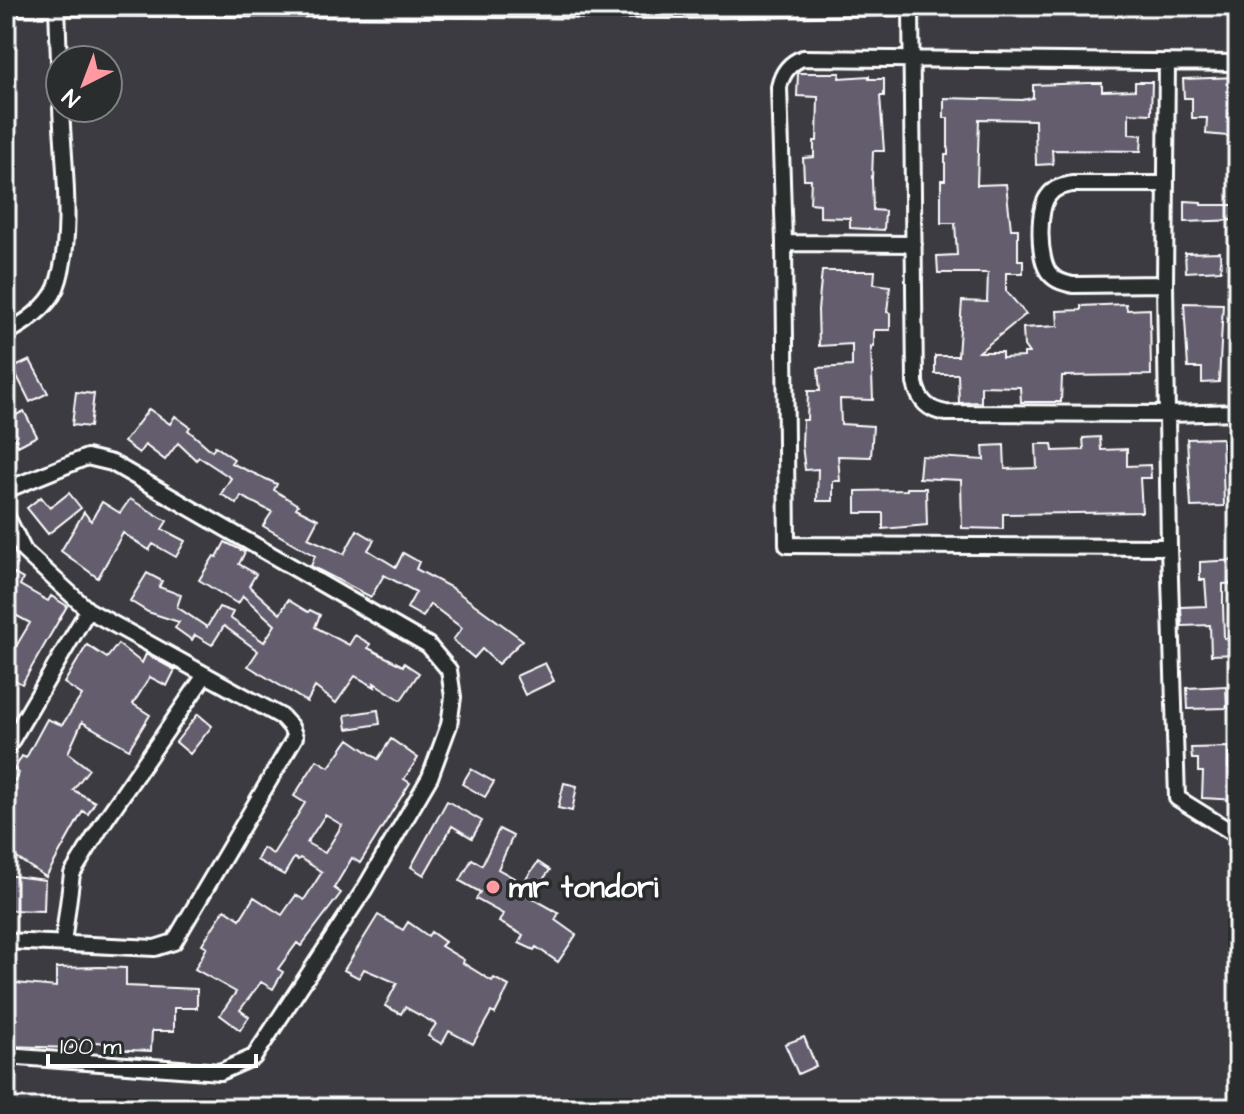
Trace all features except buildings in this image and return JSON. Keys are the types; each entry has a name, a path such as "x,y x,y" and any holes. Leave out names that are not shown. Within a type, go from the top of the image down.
{"street":[{"path":"6,7 948,6"},
{"path":"57,7 58,44"},
{"path":"911,7 915,383 924,404 934,411 946,413 1238,412"},
{"path":"1169,547 787,545 779,87 786,69 803,58 1238,63"},
{"path":"1167,62 1165,284 1177,798 1238,836"},
{"path":"6,333 26,322 55,290 63,260 66,245 62,124"},
{"path":"1165,284 1073,285 1061,282 1051,276 1044,266 1041,215 1050,193 1060,186 1166,184"},
{"path":"784,243 914,244"},
{"path":"6,490 87,457 112,463 428,645 449,670 453,697 449,725 430,777 364,890 254,1057 220,1072 6,1056"},
{"path":"6,515 24,551 88,610 282,717 295,737 174,942 155,948 6,941"},
{"path":"6,750 88,610"},
{"path":"63,943 72,874 105,820 205,675"}],"place":[{"name":"mr tondori","path":"493,887"}]}
